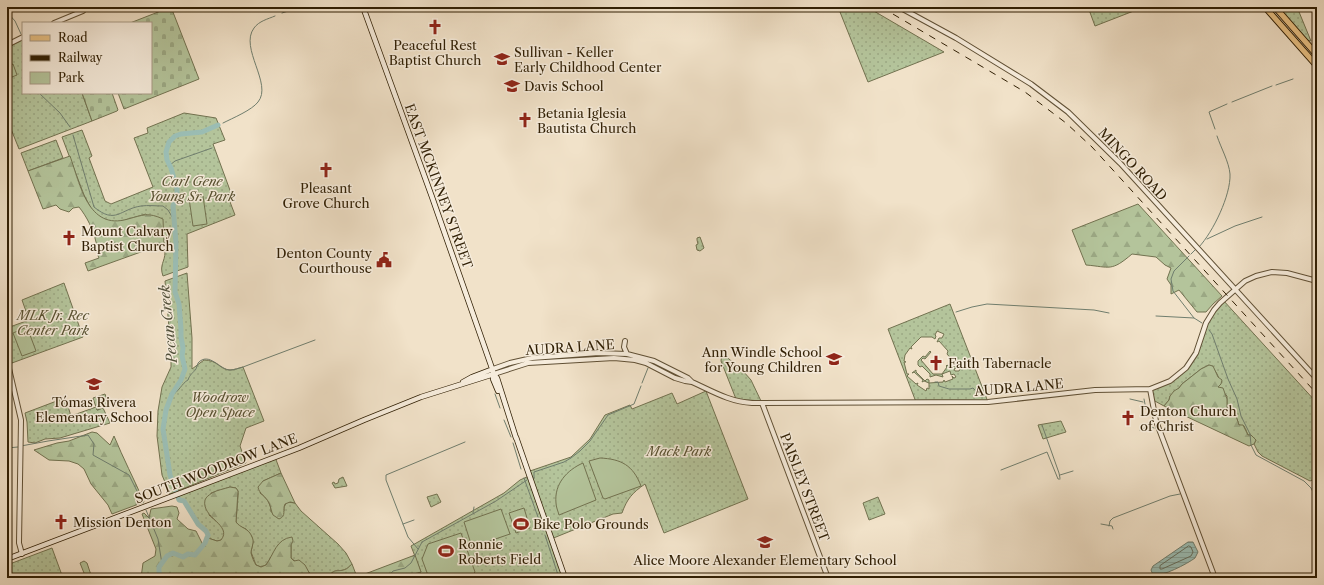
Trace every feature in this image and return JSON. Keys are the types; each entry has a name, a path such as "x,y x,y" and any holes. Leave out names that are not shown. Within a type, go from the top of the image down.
{"main road":[{"name":"EAST MCKINNEY STREET","path":"363,7 509,414 565,578"},
{"path":"1265,7 1317,66"},
{"path":"1275,7 1317,55"},
{"name":"SOUTH WOODROW LANE","path":"7,559 299,448 364,420 431,394 459,385 472,377 493,372"}],"street":[{"name":"MINGO ROAD","path":"899,7 956,38 1018,76 1060,105 1120,163 1317,379"},
{"path":"56,22 83,9"},
{"path":"7,45 22,38"},
{"path":"1215,578 1156,421 1150,389 1170,381 1186,368 1196,353 1209,318 1218,305 1245,281 1256,276 1272,272 1287,273 1317,281"},
{"path":"625,341 624,346 627,354"},
{"name":"AUDRA LANE","path":"547,359 603,353 627,354 648,359 688,378 692,382"},
{"name":"AUDRA LANE","path":"493,372 523,359 623,358 646,363 685,381 692,382 734,401 743,403 988,402 1095,390 1150,389"},
{"path":"7,360 21,420 22,442 19,543 22,554"},
{"path":"664,372 666,367"},
{"name":"PAISLEY STREET","path":"762,403 828,578"}],"green space":[{"path":"171,7 199,79 124,109 118,94 152,94 152,22 133,22"},
{"path":"838,7 867,7 944,52 868,82"},
{"path":"1088,7 1144,7 1095,26"},
{"path":"1278,7 1297,7 1311,41 1307,40"},
{"path":"22,40 22,94 82,94 92,121 19,149 7,119 7,48"},
{"path":"13,64 17,75 7,79 7,67"},
{"path":"82,94 112,94 118,110 92,121"},
{"name":"Carl Gene Young Sr. Park","path":"184,113 216,118 225,140 213,144 231,193 227,194 235,215 187,234 188,267 163,276 162,266 165,255 164,247 160,237 146,214 118,222 108,221 99,217 92,210 84,195 62,137 82,130 92,156 89,158 105,201 111,204 153,187 134,138 148,133 147,128"},
{"path":"56,140 63,158 28,171 21,153"},
{"path":"70,156 82,191 95,212 103,218 114,221 146,215 153,215 163,219 164,245 163,244 88,271 85,263 99,258 97,244 85,215 79,207 73,208 69,212 60,209 56,205 43,209 28,171"},
{"path":"203,196 207,224 193,226 189,198"},
{"path":"1138,204 1222,296 1206,312 1197,312 1179,290 1171,294 1171,285 1167,279 1171,268 1156,257 1132,254 1115,266 1106,267 1086,265 1072,230"},
{"path":"700,237 704,248 700,251 697,250 696,245 698,244 697,238"},
{"name":"Woodrow Open Space","path":"187,273 192,338 192,369 204,360 209,360 216,363 227,370 243,367 264,421 246,428 240,446 246,463 170,494 162,475 157,436 158,411 162,387 171,367 165,281"},
{"name":"MLK Jr. Rec Center Park","path":"64,283 83,337 12,363 7,350 7,328 29,320 22,300"},
{"path":"1223,300 1317,403 1317,478 1310,481 1262,456 1258,452 1254,444 1256,440 1251,435 1248,435 1244,426 1239,425 1233,412 1227,412 1227,396 1218,387 1220,385 1218,376 1214,369 1209,365 1201,369 1182,384 1170,396 1169,400 1164,406 1153,400 1150,389 1170,381 1192,359 1206,323"},
{"path":"950,304 988,402 916,402 888,329","holes":["937,331 944,334 937,342 939,341 948,351 947,354 960,369 959,371 955,371 955,366 951,368 947,365 942,374 950,371 951,375 954,374 956,377 954,378 952,376 953,379 945,382 944,380 943,382 929,383 929,389 927,388 926,391 917,385 918,383 916,384 907,376 909,374 907,374 904,362 906,362 904,361 905,355 910,348 912,349 911,347 921,337 932,337 935,339"]},
{"path":"27,327 36,351 22,356 13,333"},
{"path":"930,351 931,352 925,359 923,358 921,360 933,374 942,374 943,377 936,375 930,377 930,374 922,366 920,367 918,365 918,361 923,356 925,357"},
{"path":"722,353 751,380 761,401 736,399 721,361"},
{"path":"1209,365 1213,366 1218,377 1222,380 1218,387 1223,388 1227,399 1227,412 1233,412 1239,425 1243,425 1248,435 1251,435 1256,440 1254,444 1249,446 1164,406 1174,391 1201,369"},
{"path":"916,370 916,372 925,381 927,379 929,380 929,383 924,381 922,382 923,380 914,372 912,373"},
{"name":"Mack Park","path":"706,391 748,499 664,533 645,484 630,497 622,513 613,514 551,539 563,578 400,578 421,572 411,546 504,493 520,480 529,476 530,471 571,457 590,439 605,415 630,405 632,409 672,393 677,404"},
{"path":"105,394 109,406 97,410 93,398"},
{"path":"62,399 66,400 71,416 96,407 97,410 103,408 110,423 60,438 45,439 35,443 28,442 25,413"},
{"path":"1061,421 1066,432 1043,439 1038,425"},
{"path":"92,432 97,433 110,445 114,436 144,502 112,514 108,505 91,484 84,469 78,464 69,461 49,460 34,450 69,441"},
{"path":"275,457 281,473 263,481 260,493 268,501 271,512 284,511 284,507 287,502 295,503 301,511 346,553 352,564 347,569 334,571 328,578 312,578 309,572 291,558 291,545 276,549 266,565 261,567 256,565 251,552 253,542 252,537 246,529 239,526 236,522 238,491 236,488 230,487 211,493 209,515 223,529 224,536 222,540 217,541 208,538 207,532 198,524 184,501 179,500 178,495"},
{"path":"600,458 614,460 625,464 634,473 641,486 605,499 603,498 589,461"},
{"path":"583,463 596,500 559,515 556,506 556,496 559,484 567,474"},
{"path":"281,473 295,503 290,502 285,504 284,515 279,519 273,515 269,503 258,487 263,481"},
{"path":"343,477 347,486 335,488 332,483 338,483 339,479"},
{"path":"230,487 236,488 238,491 236,522 251,534 253,541 251,553 256,565 261,567 266,565 279,544 287,538 292,537 291,558 294,561 299,560 305,565 312,578 141,578 143,563 155,556 156,549 142,514 144,513 149,518 151,509 172,506 177,507 179,513 177,519 188,529 196,531 203,545 208,538 217,541 221,540 224,535 223,530 208,512 205,506 205,500 214,492"},
{"path":"437,494 441,502 431,507 427,497"},
{"path":"878,497 885,514 869,520 863,503"},
{"name":"Bike Polo Grounds","path":"524,508 530,528 516,533 509,513"},
{"path":"501,509 510,534 472,547 464,522"},
{"name":"Ronnie Roberts Field","path":"461,533 475,572 468,578 429,578 422,559 428,544"},
{"path":"52,548 63,578 7,578 7,565"},
{"path":"415,555 421,572 411,575 376,579 328,578 334,571 347,569 352,564 357,577"},
{"path":"84,561 87,563 92,578 86,578 80,563"}],"water":[{"path":"1188,542 1193,542 1198,552 1195,558 1181,567 1162,574 1153,575 1151,570 1153,566"}],"waterway":[{"name":"Pecan Creek","path":"282,13 301,7"},
{"path":"7,12 15,21 21,34"},
{"name":"Pecan Creek","path":"223,123 247,111 258,102 262,94 262,86 250,45 250,36 258,24 275,16"},
{"path":"1276,85 1293,79"},
{"path":"1232,102 1272,86"},
{"path":"40,94 60,113 70,127"},
{"path":"1215,129 1209,112 1227,104"},
{"name":"Pecan Creek","path":"162,578 159,572 159,567 167,556 173,553 183,557 188,554 195,555 205,543 208,535 206,531 198,524 184,501 179,500 170,475 163,429 166,410 172,394 181,380 185,369 182,356 183,348 179,304 175,292 176,243 173,206 177,196 177,189 167,160 166,152 169,142 175,136 202,132 218,125"},
{"path":"73,135 94,207 108,215 113,215 141,206 163,206 168,210 174,220"},
{"path":"1199,247 1210,232 1220,213 1230,183 1228,165 1217,136"},
{"path":"170,165 175,161 212,148"},
{"path":"1207,239 1235,226 1262,217"},
{"path":"1191,254 1195,250"},
{"path":"1189,256 1174,271 1171,279 1173,291 1194,318"},
{"path":"956,312 987,304 1094,310 1109,313"},
{"path":"1156,316 1194,318 1202,323"},
{"path":"1209,330 1212,334 1228,379 1237,399 1241,416 1250,434 1251,445 1256,455 1304,481 1311,488 1317,500"},
{"path":"171,396 188,380 196,369 198,363 202,360 210,360 226,369 233,370 315,340"},
{"path":"642,383 648,368"},
{"path":"935,382 938,382 939,386 949,389 973,388 975,390"},
{"path":"534,478 534,472 564,462 580,451 590,441 608,415 634,404 641,386"},
{"path":"495,394 500,408"},
{"path":"1130,399 1143,402"},
{"path":"1144,399 1146,409"},
{"path":"504,420 511,437"},
{"path":"1042,425 1060,478"},
{"path":"1140,430 1149,426 1154,428"},
{"path":"21,446 88,435 94,444 93,455 129,475 143,503"},
{"path":"418,549 408,537 386,480 386,475 465,442"},
{"path":"513,443 521,469"},
{"path":"7,448 18,447"},
{"path":"1001,470 1047,452 1058,479 1060,479"},
{"path":"1060,475 1073,471"},
{"path":"524,478 543,531"},
{"path":"387,578 393,571 405,568 411,563 422,542 496,501 527,480"},
{"path":"1109,526 1110,521 1113,518 1170,496 1180,494"},
{"path":"473,513 474,507"},
{"path":"146,510 158,539 162,564"},
{"path":"403,524 414,520"},
{"path":"1101,524 1112,526 1113,529"},
{"path":"545,535 559,578"}],"railway":[{"path":"881,7 1025,92 1066,123 1092,147 1317,394"}],"place":[{"name":"Peaceful Rest Baptist Church","path":"435,27"},
{"name":"Sullivan - Keller Early Childhood Center","path":"502,59"},
{"name":"Davis School","path":"512,86"},
{"name":"Betania Iglesia Bautista Church","path":"525,120"},
{"name":"Pleasant Grove Church","path":"326,170"},
{"name":"Mount Calvary Baptist Church","path":"69,238"},
{"name":"Denton County Courthouse","path":"384,260"},
{"name":"Ann Windle School for Young Children","path":"834,359"},
{"name":"Faith Tabernacle","path":"936,363"},
{"name":"Tómas Rivera Elementary School","path":"94,384"},
{"name":"Denton Church of Christ","path":"1128,418"},
{"name":"Mission Denton","path":"61,522"},
{"name":"Bike Polo Grounds","path":"521,524"},
{"name":"Alice Moore Alexander Elementary School","path":"765,542"},
{"name":"Ronnie Roberts Field","path":"446,551"}]}
